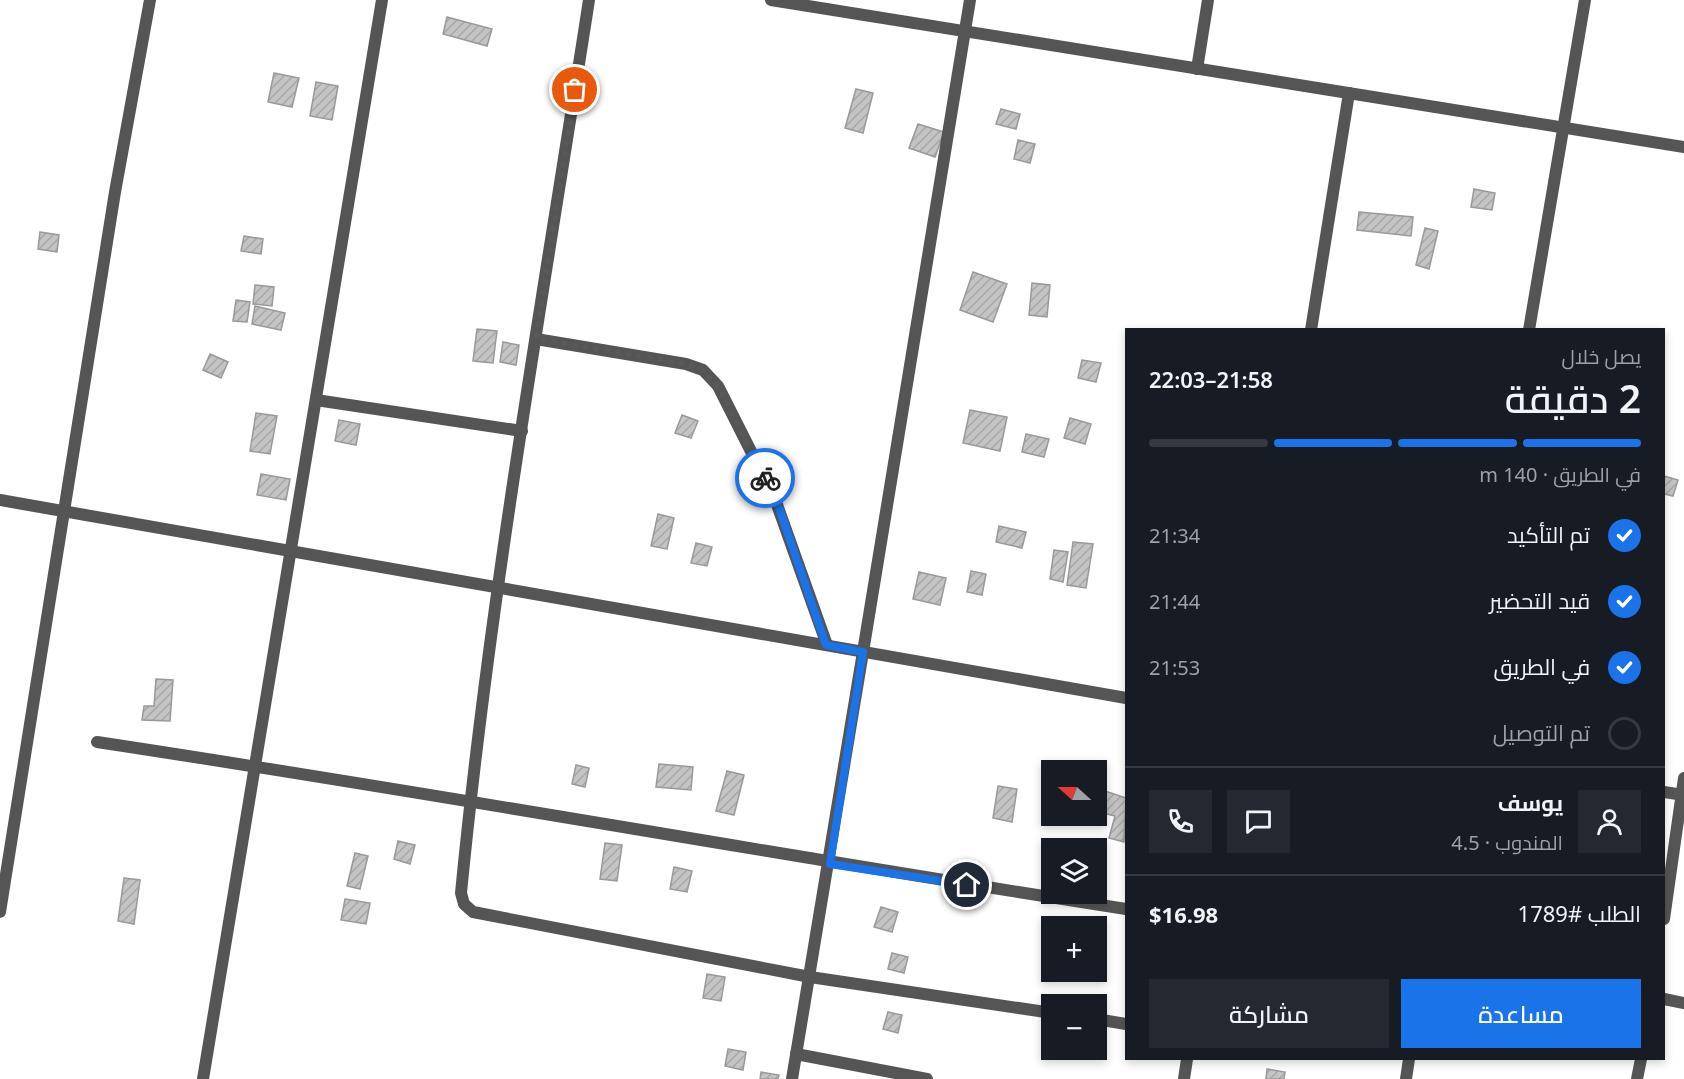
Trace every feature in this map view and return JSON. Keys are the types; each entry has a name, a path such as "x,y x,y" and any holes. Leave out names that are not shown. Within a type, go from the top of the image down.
{"street":[{"path":"0,912 115,192 150,0"},
{"path":"203,1079 382,0"},
{"path":"589,0 497,588 470,801 461,893 464,904 473,912 810,977 1041,1011"},
{"path":"771,0 1684,147"},
{"path":"792,1079 830,864 970,0"},
{"path":"1197,69 1208,0"},
{"path":"1529,328 1585,0"},
{"path":"1311,328 1349,93"},
{"path":"536,339 686,364 703,370 718,386 776,499 826,645"},
{"path":"316,400 522,431"},
{"path":"0,500 1125,698"},
{"path":"97,742 470,801 830,864 1125,909"},
{"path":"1665,912 1684,778"},
{"path":"1665,792 1683,795"},
{"path":"1665,999 1684,1003"},
{"path":"1107,1021 1125,1024"},
{"path":"796,1054 927,1079"},
{"path":"1184,1079 1187,1060"},
{"path":"1406,1079 1409,1060"},
{"path":"1637,1079 1641,1060"}],"building":[{"path":"447,17 492,29 487,46 443,34"},
{"path":"274,73 299,78 292,107 268,102"},
{"path":"316,82 338,86 332,120 310,116"},
{"path":"856,89 873,93 863,133 845,128"},
{"path":"1001,109 1020,114 1016,129 996,124"},
{"path":"918,124 944,132 935,157 909,148"},
{"path":"1018,140 1035,144 1030,163 1014,159"},
{"path":"1474,189 1495,193 1492,210 1471,207"},
{"path":"1359,212 1413,217 1411,236 1357,230"},
{"path":"1425,228 1438,231 1429,269 1416,265"},
{"path":"40,232 59,235 57,252 38,249"},
{"path":"244,236 263,239 261,254 241,251"},
{"path":"973,272 1007,284 993,322 960,310"},
{"path":"1032,283 1050,285 1047,317 1029,315"},
{"path":"255,285 274,287 272,306 253,304"},
{"path":"236,300 250,302 247,322 233,321"},
{"path":"255,306 285,313 281,330 252,324"},
{"path":"477,329 497,331 493,363 473,361"},
{"path":"503,342 519,345 516,365 500,362"},
{"path":"210,354 228,362 221,378 203,370"},
{"path":"1082,360 1101,363 1096,382 1078,378"},
{"path":"970,410 1007,417 1000,451 963,443"},
{"path":"256,413 277,416 270,454 250,451"},
{"path":"682,415 698,421 691,438 675,433"},
{"path":"1070,418 1091,424 1085,444 1064,438"},
{"path":"339,420 360,424 356,445 335,441"},
{"path":"1026,434 1049,439 1044,457 1022,452"},
{"path":"261,474 290,479 286,500 257,495"},
{"path":"1665,476 1678,480 1673,496 1665,494"},
{"path":"658,514 674,518 667,549 651,546"},
{"path":"999,526 1026,532 1022,548 996,542"},
{"path":"1073,542 1093,544 1086,588 1067,585"},
{"path":"696,543 712,547 707,566 691,563"},
{"path":"1054,550 1068,552 1063,582 1050,579"},
{"path":"971,571 986,574 982,595 967,592"},
{"path":"919,572 946,578 940,605 913,599"},
{"path":"156,679 173,680 170,721 142,720 144,706 154,706"},
{"path":"659,764 693,767 691,790 656,787"},
{"path":"576,765 589,768 585,787 572,784"},
{"path":"727,771 744,775 734,815 716,811"},
{"path":"998,786 1017,789 1012,822 993,818"},
{"path":"1107,792 1125,798 1124,842 1109,838 1115,816 1107,814"},
{"path":"398,841 415,845 410,864 394,859"},
{"path":"605,843 622,845 617,881 600,879"},
{"path":"355,853 368,856 360,889 347,886"},
{"path":"674,867 692,871 687,892 670,889"},
{"path":"124,878 140,880 134,924 118,921"},
{"path":"345,899 370,903 366,924 341,920"},
{"path":"881,907 898,912 892,932 874,927"},
{"path":"892,953 908,957 904,973 888,969"},
{"path":"707,974 725,977 721,1001 703,998"},
{"path":"888,1012 902,1015 898,1033 883,1029"},
{"path":"728,1049 746,1052 743,1070 725,1066"},
{"path":"1267,1069 1285,1072 1284,1079 1266,1079"},
{"path":"761,1072 779,1075 778,1079 760,1079"}],"way so far":[{"path":"575,90 536,339 686,364 703,370 718,386 765,478"}],"route":[{"path":"765,478 776,499 826,645 863,652 830,864 967,885"}]}
